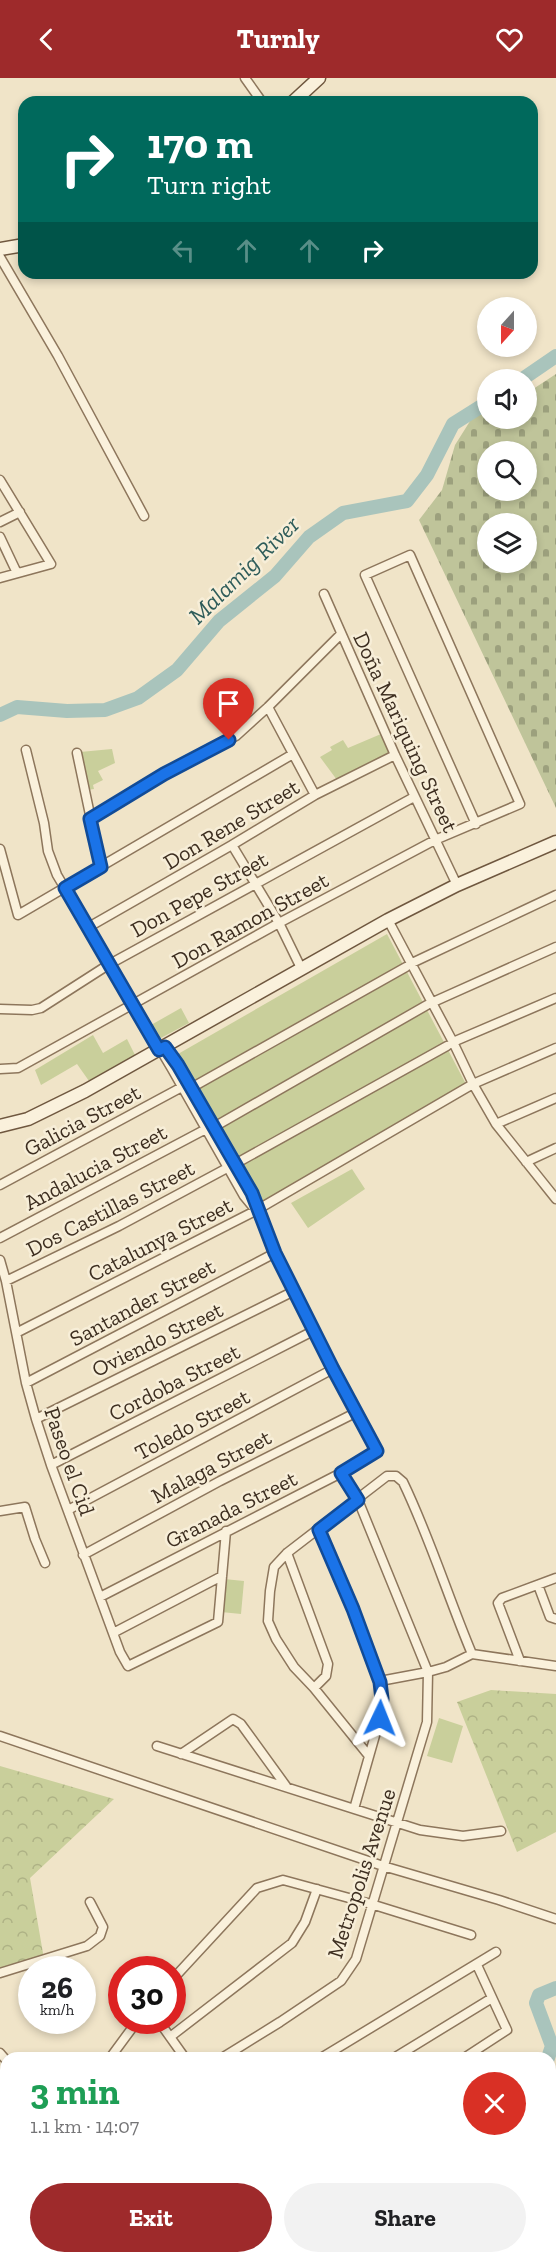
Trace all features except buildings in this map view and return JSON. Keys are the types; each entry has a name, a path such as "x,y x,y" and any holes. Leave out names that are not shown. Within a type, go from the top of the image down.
{"street":[{"path":"245,78 258,96"},
{"path":"300,96 319,78"},
{"path":"0,249 18,246"},
{"path":"0,257 58,356 144,516"},
{"path":"0,480 51,564 0,578"},
{"path":"0,522 20,512"},
{"path":"0,537 17,573"},
{"name":"Don Ramon Street","path":"0,1069 18,1068 279,923 435,840 476,824 520,804 410,555 365,575 476,824"},
{"name":"Doña Mariquing Street","path":"324,594 395,755 457,885"},
{"path":"90,819 164,774 229,740 268,707 341,634"},
{"path":"268,707 315,795"},
{"path":"26,750 51,863 108,965 162,1049 232,1166 252,1193 275,1253 357,1412"},
{"path":"77,753 101,867"},
{"path":"0,849 18,915 293,754"},
{"name":"Don Rene Street","path":"87,928 315,795 395,755"},
{"name":"Don Pepe Street","path":"0,1009 41,1008 108,965 414,796"},
{"path":"0,1126 28,1119 85,1091 388,920 457,885 556,842"},
{"path":"232,845 279,923 301,968"},
{"name":"Galicia Street","path":"0,1185 186,1088 409,965 556,895"},
{"path":"388,920 450,1044 496,1124 556,1199"},
{"name":"Andalucia Street","path":"0,1238 210,1128 429,1004 556,947"},
{"name":"Dos Castillas Street","path":"6,1281 119,1226 232,1166 450,1044 556,998"},
{"name":"Catalunya Street","path":"18,1332 258,1212 472,1084 556,1048"},
{"path":"496,1124 556,1098"},
{"path":"526,1161 556,1148"},
{"name":"Santander Street","path":"26,1383 275,1253"},
{"name":"Paseo el Cid","path":"0,1260 18,1332 26,1383 36,1419 83,1555 128,1666 218,1622 222,1576"},
{"name":"Oviendo Street","path":"36,1419 294,1291"},
{"name":"Cordoba Street","path":"51,1465 315,1330"},
{"name":"Toledo Street","path":"68,1510 333,1369"},
{"name":"Granada Street","path":"100,1597 341,1473 377,1451 357,1412"},
{"name":"Malaga Street","path":"83,1555 220,1481 357,1412"},
{"path":"341,1473 358,1500 428,1672"},
{"path":"369,1756 294,1667 276,1639 268,1621 274,1567 287,1553 387,1476 396,1476 403,1482 432,1548 450,1601 472,1654"},
{"path":"0,1511 25,1507 34,1539 45,1563"},
{"path":"319,1530 353,1609 380,1682 382,1699 380,1718 354,1809"},
{"path":"113,1633 222,1576 226,1531"},
{"path":"287,1553 328,1664 326,1676 314,1688"},
{"path":"520,1661 498,1603 502,1598 556,1578"},
{"path":"538,1585 550,1617 556,1619"},
{"path":"380,1682 446,1667 472,1654 556,1666"},
{"name":"Metropolis Avenue","path":"232,2052 341,1981 356,1959 427,1722 428,1672"},
{"path":"181,1754 233,1719 241,1724 286,1786"},
{"path":"0,1736 383,1866 556,1919"},
{"path":"157,1746 286,1786 397,1824 449,1836 501,1831"},
{"path":"186,1965 257,1888 283,1880 471,1935"},
{"path":"170,2037 292,1943 305,1922 316,1889"},
{"path":"0,1973 87,1946 99,1937 103,1927 90,1902"},
{"path":"331,2052 496,1952"},
{"path":"473,2052 507,2030 477,1965"},
{"path":"404,2052 492,1998"},
{"path":"114,2052 128,2034"},
{"path":"168,2034 181,2052"}],"green space":[{"path":"556,374 556,808 419,520 442,490 455,445 472,418 477,416 477,429 537,429 537,386"},
{"path":"381,734 389,753 337,780 320,757 332,750 330,747 343,740 348,748"},
{"path":"112,749 115,763 98,771 103,780 93,785 94,789 87,790 80,752"},
{"path":"387,934 467,1086 260,1204 178,1054"},
{"path":"181,1008 189,1023 159,1039 151,1025"},
{"path":"93,1035 103,1053 127,1039 135,1055 89,1081 77,1064 41,1085 35,1070"},
{"path":"352,1169 365,1189 308,1228 291,1203"},
{"path":"224,1579 244,1581 241,1614 221,1612"},
{"path":"491,1690 556,1694 556,1832 517,1852 457,1702"},
{"path":"439,1718 463,1726 452,1763 427,1756"},
{"path":"0,1766 114,1799 30,1878 43,1956 18,1956 18,1965 0,1969"}],"waterway":[{"name":"Malamig River","path":"537,369 556,356"},
{"name":"Malamig River","path":"0,715 17,707 67,711 105,710 138,698 177,670 219,621 275,576 309,537 343,513 407,501 427,475 453,424 477,409"},
{"path":"550,2052 552,2046 536,2003 539,1995 556,1988"}],"route":[{"path":"229,740 164,774 90,819 101,867 65,888 159,1050 165,1047 178,1065 252,1193 275,1253 377,1451 341,1473 358,1500 319,1530 353,1609 380,1682 382,1699 380,1718"}]}
